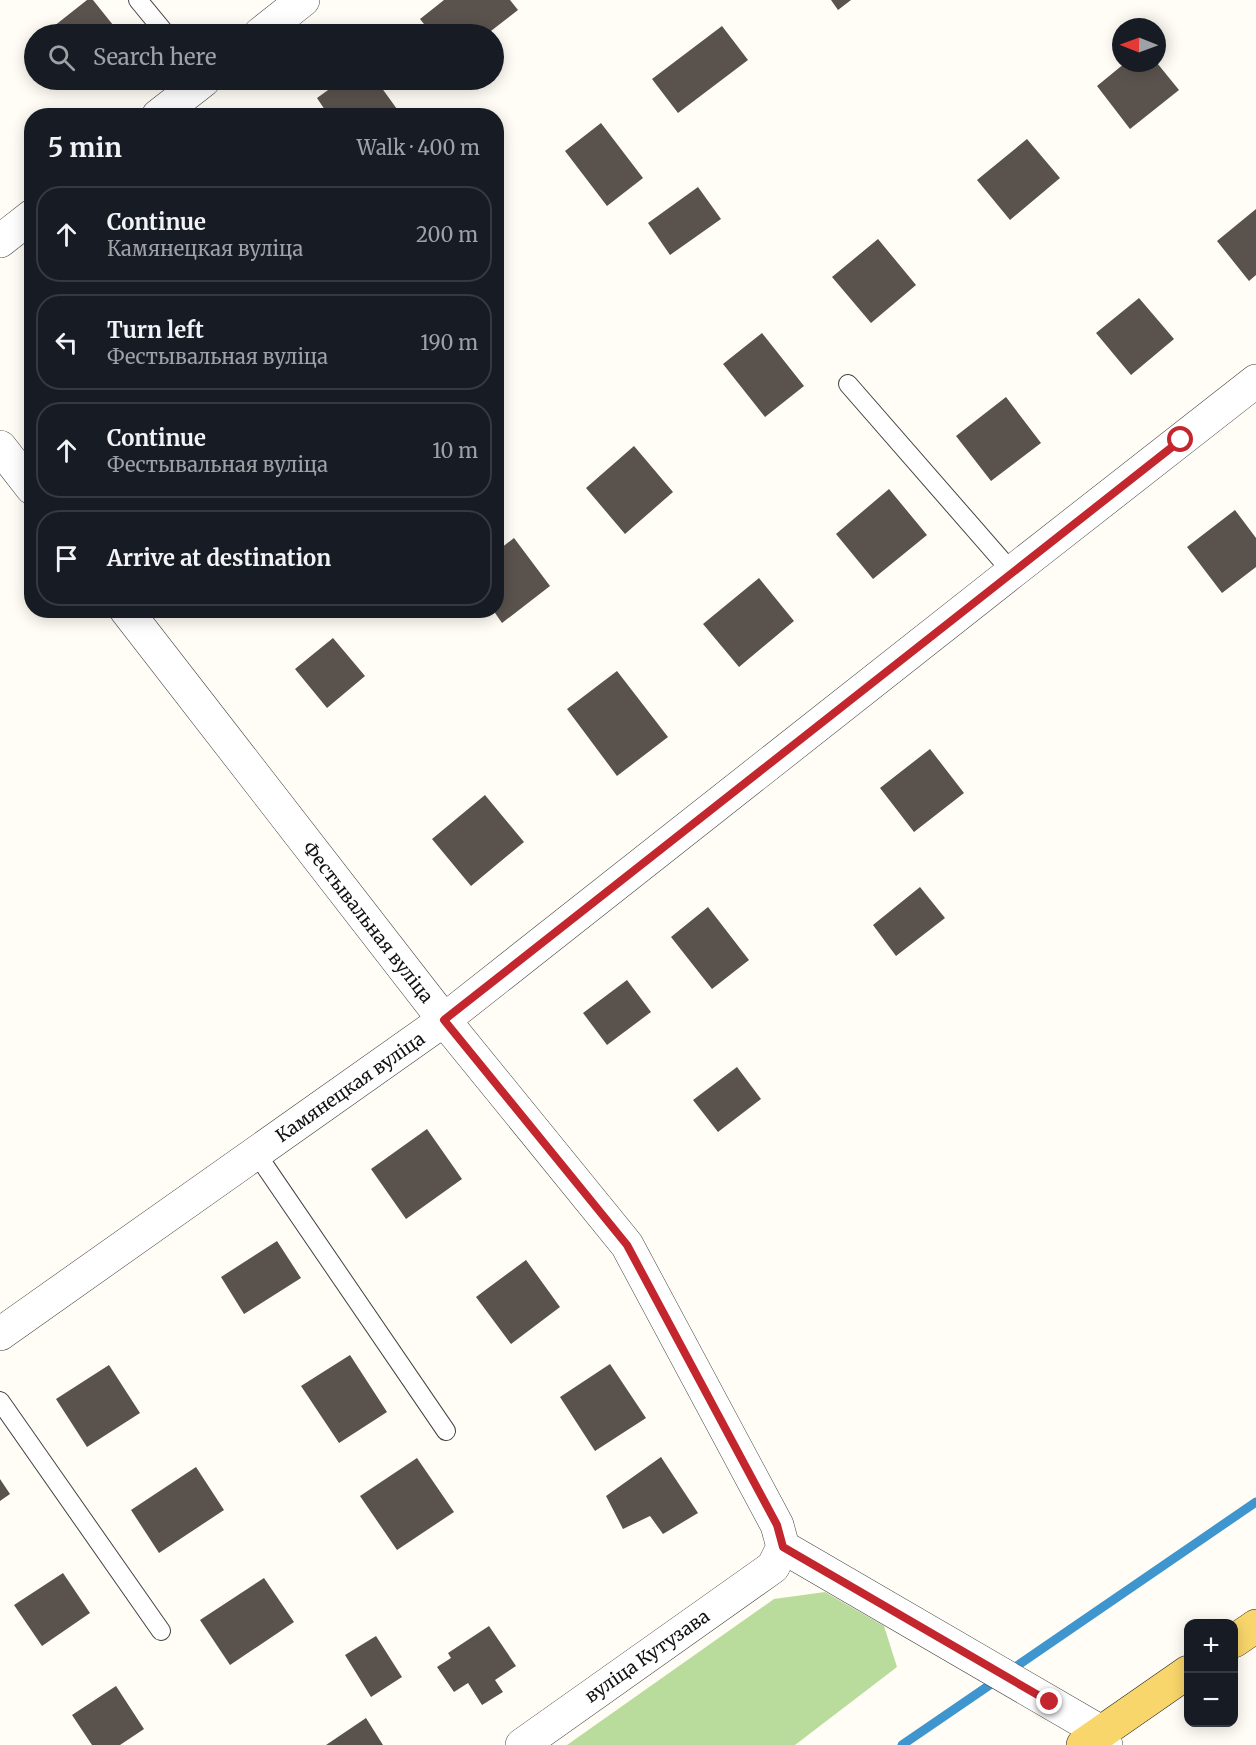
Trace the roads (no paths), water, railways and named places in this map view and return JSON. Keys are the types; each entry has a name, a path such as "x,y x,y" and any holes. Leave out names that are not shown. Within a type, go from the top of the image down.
{"main road":[{"path":"1238,1638 1256,1626"},
{"path":"1097,1741 1187,1673"}],"street":[{"path":"273,24 303,0"},
{"path":"168,108 190,90"},
{"path":"0,241 24,222"},
{"name":"Камянецкая вуліца","path":"0,1334 444,1020 1256,381"},
{"path":"0,447 24,478"},
{"name":"Фестывальная вуліца","path":"132,618 444,1020 627,1245 777,1525 778,1557"},
{"path":"778,1557 1003,1675 1097,1741"},
{"name":"вуліца Кутузава","path":"522,1745 778,1557"}],"lane":[{"path":"138,0 158,24"},
{"path":"848,384 1012,572"},
{"path":"256,1153 446,1431"},
{"path":"0,1401 161,1631"}],"waterway":[{"path":"1008,1672 1256,1502"},
{"path":"902,1745 997,1680"}]}
